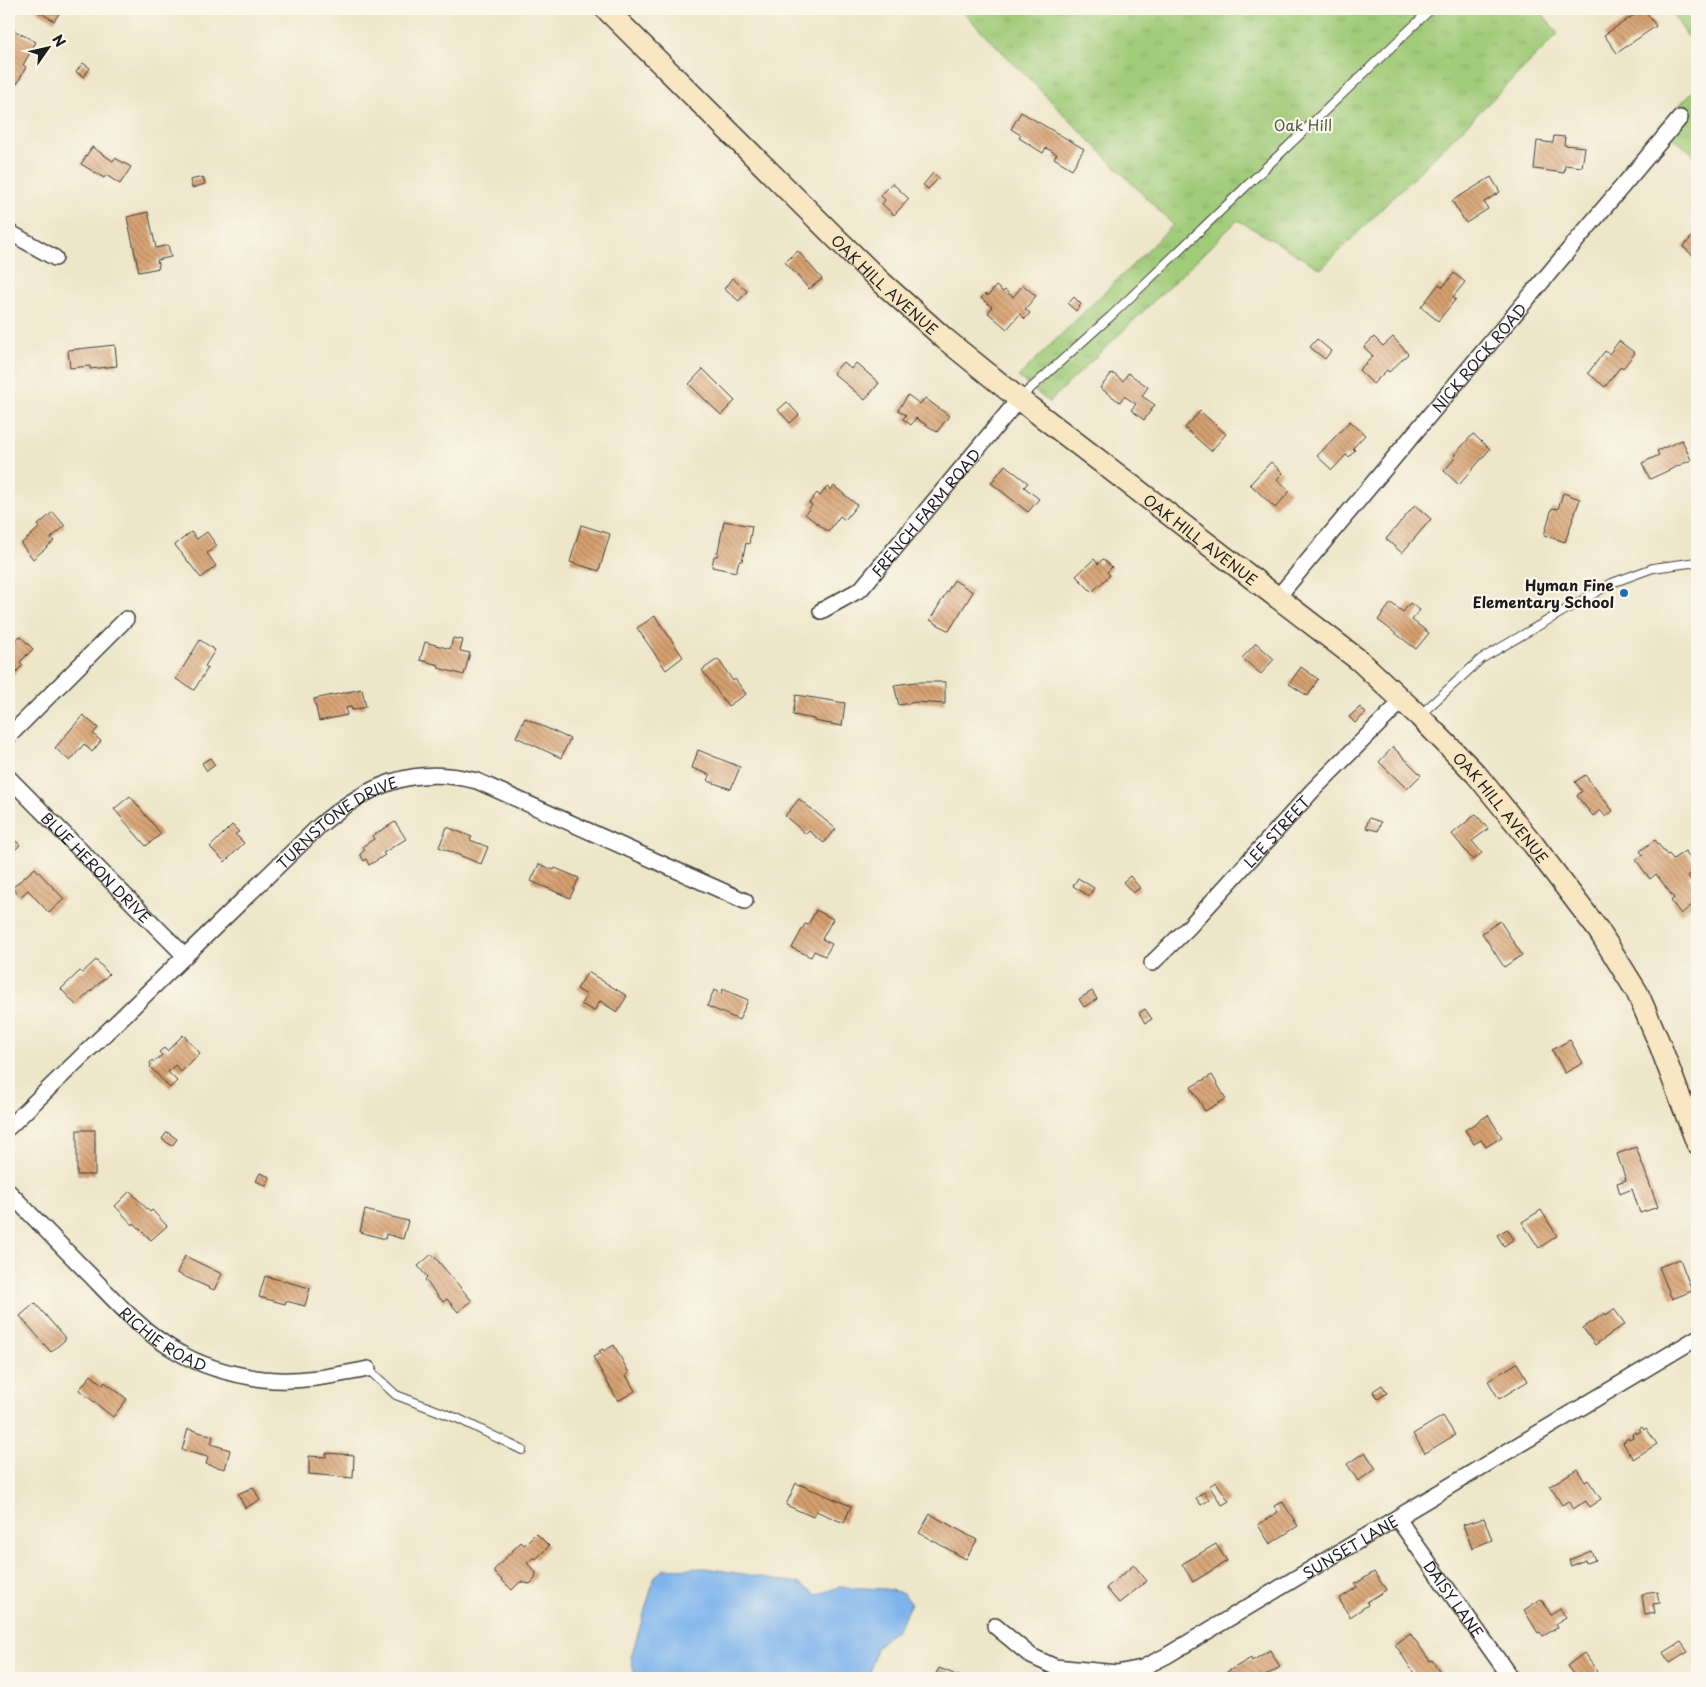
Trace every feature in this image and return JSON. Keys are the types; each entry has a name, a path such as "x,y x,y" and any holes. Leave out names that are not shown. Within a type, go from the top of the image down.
{"main road":[{"name":"OAK HILL AVENUE","path":"606,9 768,172 879,280 945,339 1019,399 1165,509 1360,661 1420,716 1476,774 1534,844 1599,931 1637,992 1660,1045 1697,1143"}],"street":[{"name":"NICK ROCK ROAD","path":"1277,598 1345,514 1680,118"},
{"path":"9,232 55,258"},
{"name":"FRENCH FARM ROAD","path":"821,611 861,589 1019,399"},
{"path":"9,736 126,619"},
{"name":"LEE STREET","path":"1152,963 1189,927 1313,790 1402,700"},
{"name":"TURNSTONE DRIVE","path":"9,1127 337,811 356,797 376,787 416,776 459,776 477,782 745,901"},
{"name":"BLUE HERON DRIVE","path":"9,778 185,956"},
{"name":"RICHIE ROAD","path":"9,1192 122,1308 149,1332 176,1352 206,1365 262,1378 294,1380 325,1377 368,1369"},
{"name":"SUNSET LANE","path":"994,1626 1031,1656 1056,1667 1116,1673 1142,1668 1166,1656 1697,1338"},
{"name":"DAISY LANE","path":"1397,1518 1511,1678"}],"lane":[{"path":"1019,399 1111,316 1431,9"},
{"path":"1420,716 1480,659 1612,583 1653,568 1697,562"},
{"path":"368,1369 396,1395 459,1419 522,1450"}],"green space":[{"name":"Oak Hill","path":"960,9 1539,9 1558,34 1321,269 1238,220 1049,402 1018,377 1173,225"},
{"path":"1669,9 1697,9 1697,50"},
{"path":"1697,87 1697,157 1659,126"}],"water":[{"path":"706,1568 798,1583 816,1595 839,1587 885,1589 903,1593 911,1603 899,1627 876,1647 869,1678 635,1678 631,1657 655,1576 664,1569"}],"building":[{"path":"34,9 62,9 54,21"},
{"path":"1643,9 1656,26 1617,53 1604,35"},
{"path":"15,31 36,42 23,65 26,67 17,84 9,79 9,42"},
{"path":"83,63 90,68 84,77 76,72"},
{"path":"1021,112 1084,149 1072,169 1054,158 1057,154 1046,148 1043,153 1019,138 1021,135 1011,129"},
{"path":"1554,136 1565,137 1564,145 1585,147 1582,167 1565,165 1564,173 1534,169 1537,141 1553,143"},
{"path":"92,147 113,161 115,158 131,167 120,184 106,175 104,178 81,164"},
{"path":"933,173 939,178 928,189 923,185"},
{"path":"203,177 205,184 192,188 190,180"},
{"path":"1491,177 1500,192 1484,202 1488,209 1466,223 1452,201"},
{"path":"892,183 909,199 894,215 882,204 885,200 880,195"},
{"path":"148,212 156,248 168,245 171,257 157,260 159,268 139,272 127,217"},
{"path":"1697,225 1697,259 1683,247 1696,232 1693,229"},
{"path":"798,251 822,279 809,289 785,262"},
{"path":"1454,273 1465,282 1453,297 1456,299 1438,321 1421,307 1439,284 1443,287"},
{"path":"732,278 747,291 739,301 724,289"},
{"path":"1023,285 1036,296 1025,309 1030,313 1025,319 1020,314 1007,329 988,313 992,307 981,298 985,294 988,296 996,286 1003,292 1005,290 1013,297"},
{"path":"1074,297 1081,304 1076,311 1068,304"},
{"path":"1374,337 1383,346 1393,337 1408,354 1389,372 1387,370 1373,384 1359,370 1373,356 1364,347"},
{"path":"1317,339 1331,351 1325,359 1310,347"},
{"path":"1619,341 1635,353 1623,368 1621,366 1605,387 1588,373 1605,351 1609,354"},
{"path":"115,345 117,366 90,369 90,366 70,368 68,350"},
{"path":"843,362 851,369 856,363 879,383 865,400 833,373"},
{"path":"703,369 735,401 721,415 689,384"},
{"path":"1112,373 1123,381 1128,373 1148,387 1142,396 1155,405 1144,420 1131,410 1136,404 1124,396 1120,402 1100,388"},
{"path":"908,395 920,404 925,398 949,416 937,432 916,418 911,425 903,419 906,415 898,410"},
{"path":"787,402 799,415 790,423 778,410"},
{"path":"1200,411 1226,434 1211,451 1185,428"},
{"path":"1350,421 1365,435 1353,448 1355,450 1349,457 1346,455 1332,470 1317,456"},
{"path":"1473,434 1490,449 1459,485 1444,471 1456,457 1454,455"},
{"path":"1682,440 1691,460 1650,479 1642,463 1659,455 1657,451"},
{"path":"1271,462 1283,473 1277,479 1290,491 1275,508 1250,484"},
{"path":"1005,465 1028,483 1024,487 1039,499 1028,512 991,483"},
{"path":"834,486 857,505 845,520 840,516 828,532 805,514 812,505 809,503 817,493 820,496 827,487 831,490"},
{"path":"1563,493 1580,499 1565,542 1544,535 1552,508 1558,509"},
{"path":"1415,505 1431,519 1402,553 1386,539"},
{"path":"53,512 65,526 51,538 54,541 33,559 21,544"},
{"path":"724,521 752,526 749,544 746,543 742,561 739,561 736,572 712,567 714,556 717,556"},
{"path":"581,525 610,534 599,571 570,562"},
{"path":"191,532 197,539 207,532 217,546 207,553 216,566 201,578 175,545"},
{"path":"1094,559 1098,564 1103,559 1112,567 1107,572 1110,575 1092,592 1076,576"},
{"path":"954,580 973,592 949,631 930,620"},
{"path":"1391,603 1403,612 1410,603 1420,610 1412,620 1429,633 1416,649 1378,620"},
{"path":"655,616 683,657 666,670 637,628"},
{"path":"20,636 33,649 20,662 23,665 9,679 9,646"},
{"path":"453,638 463,640 460,651 470,653 464,675 438,668 439,665 420,660 425,642 450,649"},
{"path":"200,640 215,650 205,666 208,668 194,690 176,679"},
{"path":"1256,643 1274,659 1261,674 1242,658"},
{"path":"718,659 733,681 735,679 746,694 728,706 702,670"},
{"path":"1301,667 1318,679 1308,696 1289,684"},
{"path":"916,682 945,682 945,704 916,702 899,705 894,685"},
{"path":"362,689 366,707 352,710 351,707 346,708 347,715 319,721 314,699"},
{"path":"796,695 845,703 842,726 793,715"},
{"path":"1360,707 1366,713 1355,723 1349,717"},
{"path":"83,715 98,728 93,734 101,741 92,752 84,744 70,761 55,748"},
{"path":"525,718 570,739 561,758 516,737"},
{"path":"1393,747 1421,775 1407,789 1379,762"},
{"path":"698,750 740,767 731,789 708,781 710,775 692,768"},
{"path":"210,758 215,765 207,771 202,763"},
{"path":"1585,775 1613,811 1606,817 1600,810 1593,816 1577,796 1582,791 1575,782"},
{"path":"130,796 161,834 146,846 114,809"},
{"path":"799,799 836,829 824,843 809,831 806,834 785,816"},
{"path":"1476,814 1488,829 1472,841 1482,853 1473,860 1452,834"},
{"path":"1369,818 1381,822 1378,831 1366,828"},
{"path":"395,822 406,839 383,853 385,855 369,865 360,854 365,850 363,846 374,839 372,836"},
{"path":"232,825 239,832 235,834 244,843 225,862 210,847"},
{"path":"447,827 472,837 470,840 488,847 481,864 439,847"},
{"path":"9,834 20,845 9,856"},
{"path":"1655,840 1667,855 1669,854 1673,859 1685,851 1697,867 1688,876 1697,887 1697,901 1681,914 1671,901 1674,898 1656,874 1650,879 1636,860 1643,855 1640,851"},
{"path":"539,864 554,870 555,868 579,878 570,898 531,881"},
{"path":"35,868 64,899 49,913 28,890 20,897 12,888"},
{"path":"1130,876 1140,888 1133,893 1123,882"},
{"path":"1078,878 1094,888 1089,896 1073,886"},
{"path":"816,910 833,919 822,939 832,944 825,956 814,951 811,957 792,948 805,924 808,925"},
{"path":"1500,921 1522,955 1504,967 1482,933"},
{"path":"96,960 109,974 76,1005 61,989 80,971 82,973"},
{"path":"588,972 627,996 617,1012 600,1001 594,1011 581,1004 587,995 577,989"},
{"path":"723,989 748,1000 739,1020 707,1006 714,990 721,994"},
{"path":"1092,991 1097,999 1084,1007 1079,999"},
{"path":"1145,1009 1152,1019 1145,1023 1139,1013"},
{"path":"183,1035 200,1053 181,1072 175,1065 168,1072 177,1081 170,1088 150,1067 150,1063 162,1055 159,1052 164,1048 167,1051"},
{"path":"1570,1040 1583,1063 1565,1073 1552,1050"},
{"path":"1212,1075 1226,1099 1205,1111 1191,1087"},
{"path":"1488,1115 1502,1137 1486,1147 1481,1140 1474,1144 1465,1130"},
{"path":"77,1130 95,1130 95,1175 77,1175"},
{"path":"167,1132 177,1139 172,1146 162,1139"},
{"path":"1636,1147 1658,1207 1640,1213 1632,1189 1620,1194 1617,1183 1626,1180 1617,1154"},
{"path":"260,1173 270,1177 266,1186 256,1181"},
{"path":"130,1191 150,1212 152,1210 167,1226 151,1240 115,1206"},
{"path":"365,1210 408,1221 403,1239 386,1234 385,1239 360,1232"},
{"path":"1541,1210 1557,1236 1539,1248 1522,1222"},
{"path":"1507,1229 1514,1239 1504,1246 1497,1235"},
{"path":"432,1254 472,1301 458,1312 447,1299 443,1302 425,1280 427,1277 418,1266"},
{"path":"185,1256 222,1274 214,1290 177,1273"},
{"path":"1680,1259 1692,1291 1672,1299 1659,1267"},
{"path":"265,1276 310,1288 305,1306 286,1301 285,1304 259,1297"},
{"path":"35,1303 66,1339 51,1352 20,1316"},
{"path":"1614,1309 1625,1324 1595,1345 1583,1328"},
{"path":"614,1345 629,1373 626,1375 635,1391 618,1401 593,1357 601,1353 599,1351 603,1349 604,1351"},
{"path":"1517,1363 1528,1381 1499,1399 1488,1381"},
{"path":"91,1375 103,1385 105,1382 127,1399 113,1417 79,1390"},
{"path":"1382,1385 1387,1393 1378,1399 1373,1391"},
{"path":"1443,1416 1455,1435 1425,1453 1413,1434"},
{"path":"1642,1427 1644,1430 1646,1428 1657,1444 1633,1459 1623,1443 1628,1437 1629,1439 1633,1437 1632,1434 1635,1432 1636,1434 1641,1431 1639,1429"},
{"path":"188,1429 213,1436 211,1444 230,1450 225,1469 206,1464 208,1457 182,1450"},
{"path":"1365,1452 1376,1469 1358,1481 1347,1464"},
{"path":"326,1453 354,1455 353,1478 309,1474 309,1456 326,1457"},
{"path":"1577,1469 1585,1482 1588,1480 1601,1499 1589,1507 1586,1501 1573,1509 1568,1501 1562,1505 1550,1486"},
{"path":"1216,1482 1229,1501 1222,1505 1209,1486"},
{"path":"796,1483 851,1506 844,1523 816,1511 813,1517 786,1505"},
{"path":"253,1487 260,1500 245,1508 238,1494"},
{"path":"1204,1492 1209,1500 1201,1505 1196,1498"},
{"path":"1282,1501 1298,1526 1270,1544 1258,1525 1278,1512 1274,1506"},
{"path":"930,1514 977,1540 966,1559 919,1533"},
{"path":"1484,1518 1492,1540 1472,1548 1463,1525"},
{"path":"536,1533 549,1546 536,1559 534,1557 527,1563 536,1573 535,1579 530,1584 520,1582 512,1590 493,1571 521,1542 524,1545"},
{"path":"1216,1544 1227,1561 1193,1582 1182,1564"},
{"path":"1591,1551 1595,1560 1586,1563 1585,1560 1571,1566 1569,1560"},
{"path":"1134,1565 1147,1581 1119,1603 1106,1588"},
{"path":"1374,1572 1386,1590 1367,1602 1368,1605 1350,1617 1339,1599 1357,1587 1355,1584"},
{"path":"1658,1592 1660,1603 1653,1604 1655,1613 1645,1615 1642,1594"},
{"path":"1541,1599 1551,1615 1560,1609 1566,1617 1555,1624 1557,1628 1543,1636 1540,1632 1538,1633 1524,1610"},
{"path":"1410,1633 1444,1678 1417,1678 1395,1644"},
{"path":"1681,1642 1688,1652 1670,1663 1663,1653"},
{"path":"1270,1650 1280,1667 1262,1678 1261,1675 1256,1678 1231,1678 1227,1672 1251,1658 1252,1661"},
{"path":"1584,1653 1597,1671 1595,1673 1599,1678 1576,1678 1567,1666"},
{"path":"939,1668 964,1678 934,1678"},
{"path":"1612,1673 1616,1678 1604,1678"}],"place":[{"name":"Hyman Fine Elementary School","path":"1624,593"}]}
